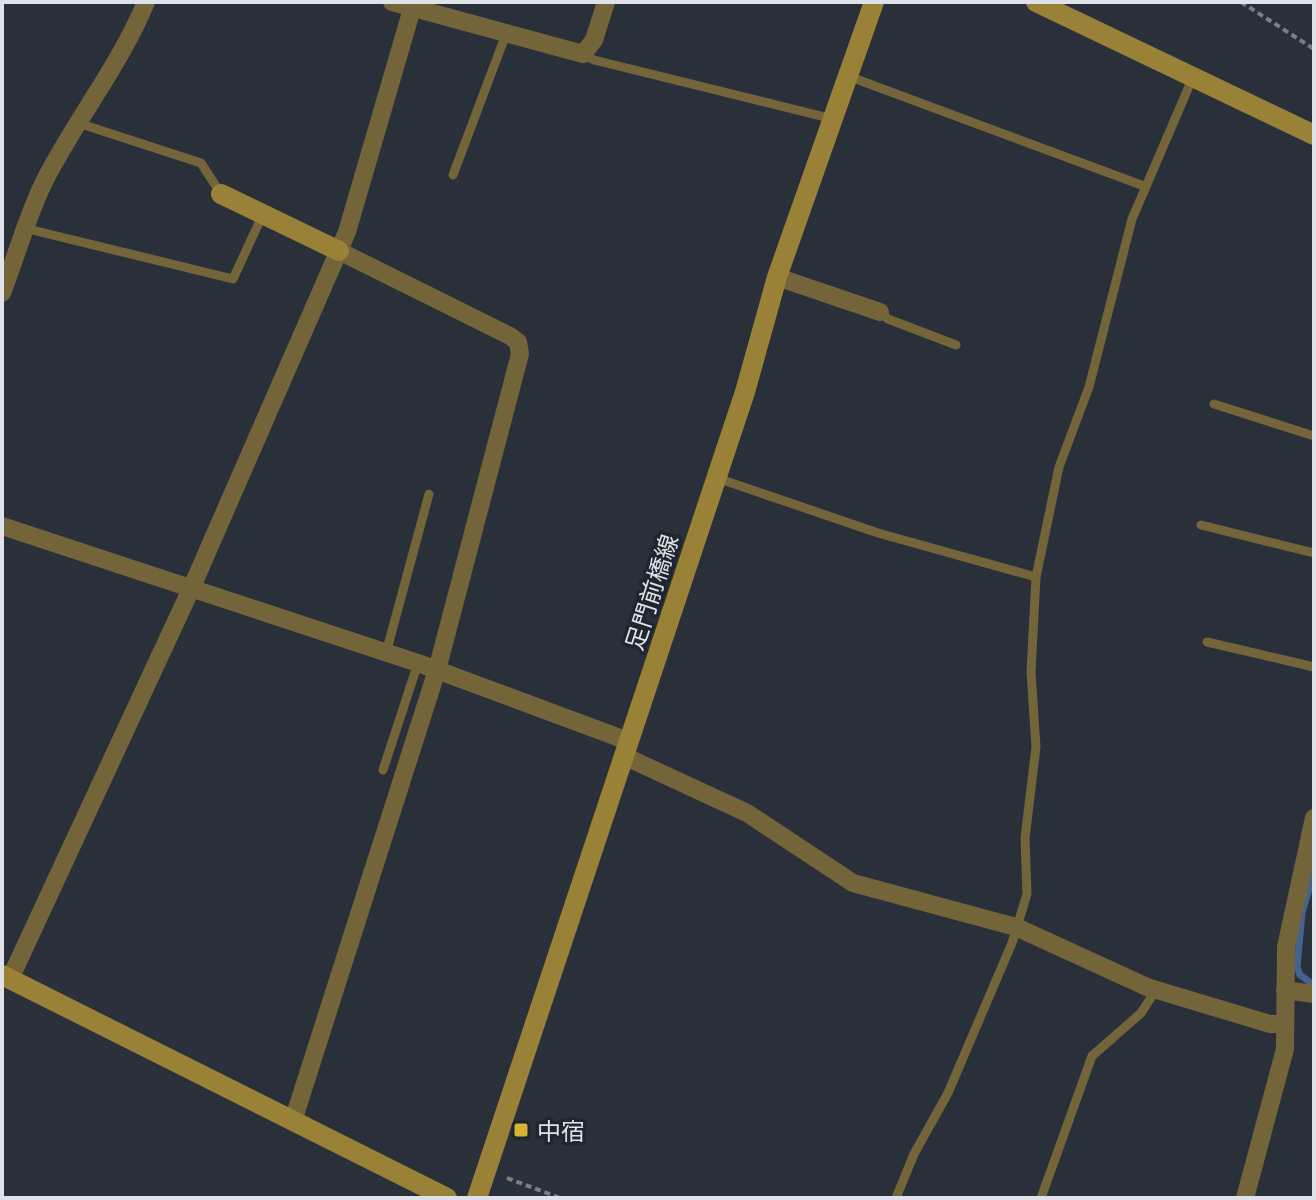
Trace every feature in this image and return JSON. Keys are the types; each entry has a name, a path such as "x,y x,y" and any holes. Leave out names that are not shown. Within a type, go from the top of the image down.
{"main road":[{"name":"足門前橋線","path":"477,1198 717,478 777,277 874,2"},
{"path":"1036,2 1314,135"},
{"path":"221,194 339,251"},
{"path":"6,977 447,1198"}],"street":[{"path":"2,293 24,228 47,177 128,42 146,2"},
{"path":"392,2 413,5 583,54 594,40 606,2"},
{"path":"6,977 191,589 339,251 413,5"},
{"path":"293,1121 437,670 520,354 518,342 339,251"},
{"path":"777,277 880,312"},
{"path":"2,526 418,663 626,748 747,813 853,883 1016,927 1156,990 1270,1024 1285,1024"},
{"path":"1245,1198 1285,1049 1286,947 1314,818"},
{"path":"1285,990 1314,994"}],"lane":[{"path":"453,175 506,34"},
{"path":"583,54 594,60 833,119"},
{"path":"848,76 1144,186"},
{"path":"896,1198 914,1154 948,1093 1027,894 1025,838 1036,747 1031,672 1036,577 1059,467 1089,387 1132,219 1193,77"},
{"path":"78,123 201,163 221,194"},
{"path":"24,228 233,279 263,214"},
{"path":"880,312 888,319 956,345"},
{"path":"1214,404 1314,436"},
{"path":"717,478 878,533 1036,577"},
{"path":"386,653 429,494"},
{"path":"1201,525 1314,553"},
{"path":"1207,642 1314,667"},
{"path":"383,770 418,663"},
{"path":"1041,1198 1092,1056 1141,1013 1156,990"}],"path":[{"path":"1241,2 1314,49"},
{"path":"486,1170 560,1198"}],"waterway":[{"path":"1314,871 1302,913 1297,967 1300,975 1314,985"}],"place":[{"name":"中宿","path":"521,1130"}]}
